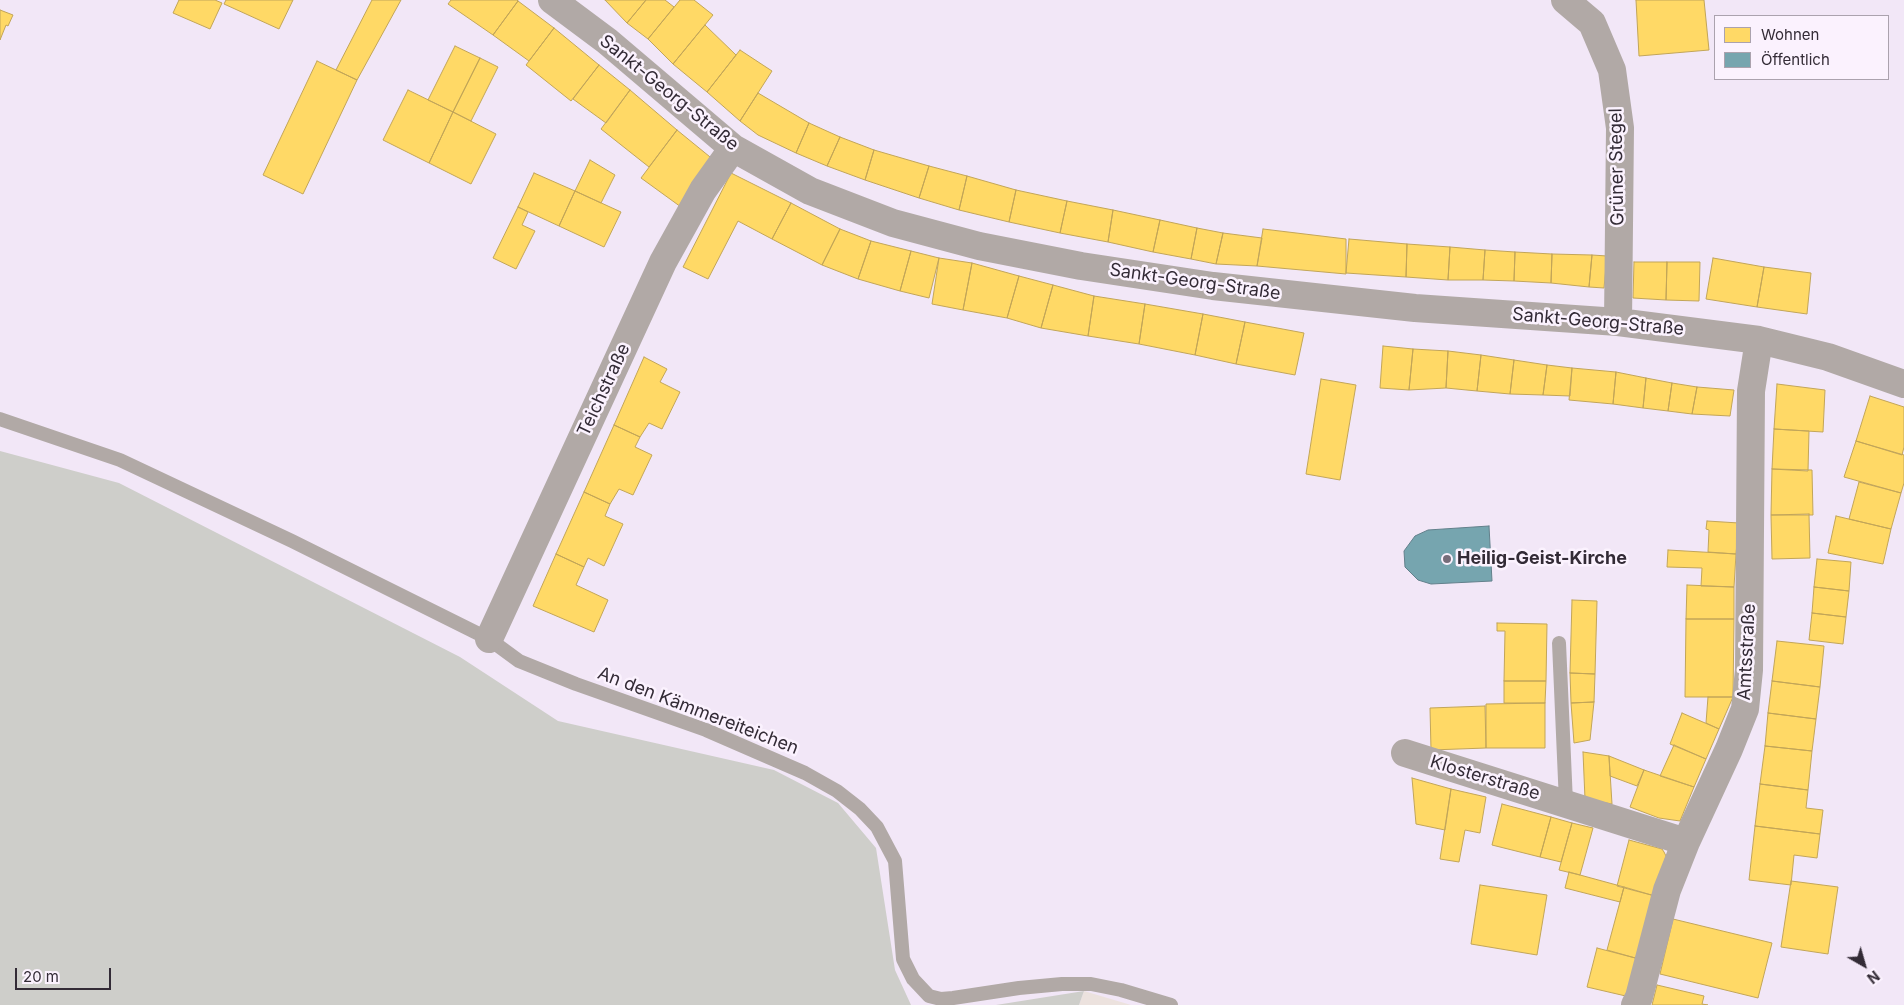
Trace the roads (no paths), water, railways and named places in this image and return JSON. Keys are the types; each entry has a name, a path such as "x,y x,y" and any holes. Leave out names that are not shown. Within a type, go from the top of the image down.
{"street":[{"name":"Sankt-Georg-Straße","path":"552,0 607,41 733,148 810,191 893,224 979,246 1071,264 1213,286 1415,308 1618,322 1759,340 1828,357 1904,384"},
{"name":"Grüner Stegel","path":"1565,0 1592,23 1612,70 1620,128 1618,322"},
{"name":"Teichstraße","path":"489,639 663,262 703,190 733,148"},
{"name":"Amtsstraße","path":"1635,1005 1667,890 1686,842 1729,749 1745,709 1749,670 1751,391 1759,340"},
{"name":"Klosterstraße","path":"1405,753 1686,842"}],"lane":[{"name":"An den Kämmereiteichen","path":"0,419 120,460 292,541 489,639 519,661 576,684 706,730 805,772 837,791 860,809 876,827 895,862 903,959 913,979 929,996 941,999 1019,988 1062,984 1091,984 1121,990 1171,1005"},
{"name":"Klosterstraße","path":"1559,643 1566,804"}],"place":[{"name":"Heilig-Geist-Kirche","path":"1447,559"}]}
